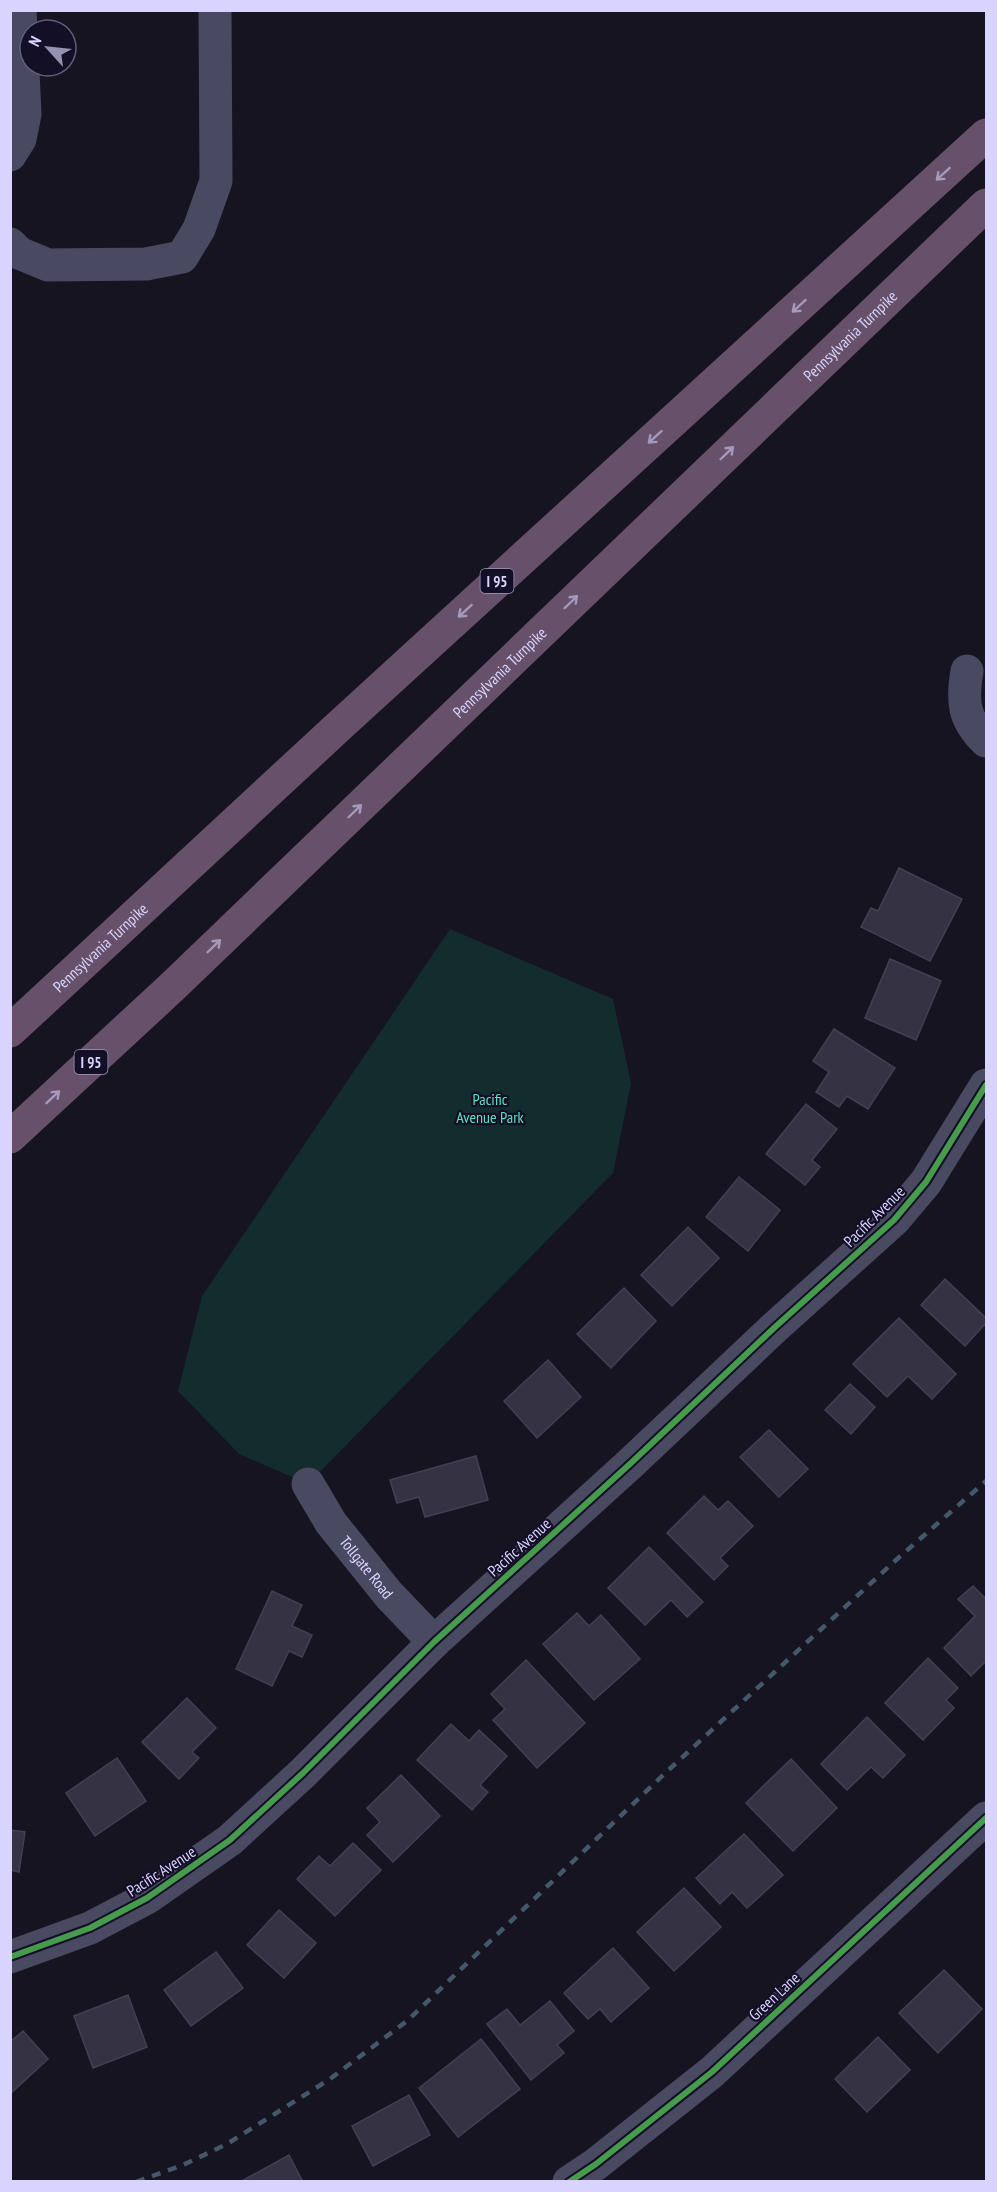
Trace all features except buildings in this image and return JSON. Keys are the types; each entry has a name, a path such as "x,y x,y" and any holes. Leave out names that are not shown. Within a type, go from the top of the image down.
{"highway":[{"name":"Pennsylvania Turnpike","path":"10,1031 338,727 987,135"},
{"name":"Pennsylvania Turnpike","path":"10,1137 172,987 987,205"}],"street":[{"path":"10,155 20,139 25,114 20,10"},
{"path":"10,244 19,253 48,265 146,264 182,257 199,229 216,182 215,10"},
{"path":"967,671 963,694 964,706 975,727 987,741"},
{"name":"Pacific Avenue","path":"10,1957 90,1928 147,1898 230,1840 303,1773 434,1642 894,1220 926,1182 987,1085"},
{"name":"Tollgate Road","path":"308,1484 338,1532 389,1594 434,1642"},
{"name":"Green Lane","path":"569,2181 596,2164 712,2072 987,1818"}],"green space":[{"name":"Pacific Avenue Park","path":"450,929 613,999 631,1083 613,1173 308,1484 239,1454 178,1391 202,1296"}],"railway":[{"path":"136,2182 183,2165 227,2144 330,2079 407,2021 661,1777 896,1560 986,1481"}],"cycle path":[{"path":"10,1957 90,1928 147,1898 230,1840 303,1773 434,1642 894,1220 926,1182 986,1085"},
{"path":"569,2182 596,2164 712,2072 986,1818"}]}
